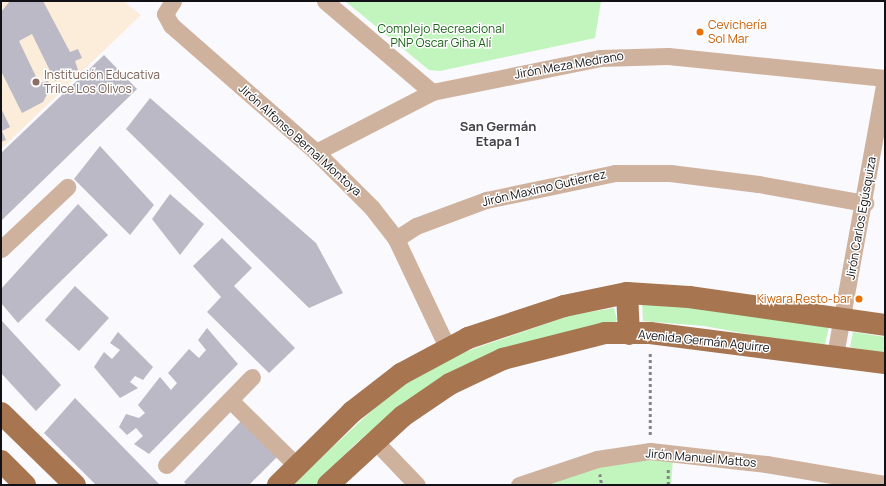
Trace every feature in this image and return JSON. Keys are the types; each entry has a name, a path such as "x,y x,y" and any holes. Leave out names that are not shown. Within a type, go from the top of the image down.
{"main road":[{"path":"627,293 629,334"},
{"path":"278,485 375,393 448,347 564,306 627,293 689,296 844,317 885,325"},
{"name":"Avenida Germán Aguirre","path":"328,485 374,440 438,391 503,359 605,333 650,333 835,355 885,363"},
{"path":"1,413 75,485"},
{"path":"1,461 25,485"}],"street":[{"path":"325,1 432,92"},
{"name":"Jirón Alfonso Bernal Montoya","path":"169,7 171,25 316,152 355,189 396,239 448,347"},
{"name":"Jirón Meza Medrano","path":"316,152 432,92 634,54 885,79"},
{"name":"Jirón Carlos Egúsquiza","path":"835,355 844,317 865,203 885,79"},
{"name":"Jirón Maximo Gutierrez","path":"396,239 416,226 486,200 615,173 670,173 743,182 865,203"},
{"path":"1,249 67,187"},
{"path":"166,465 252,377"},
{"path":"230,400 298,466"},
{"path":"374,440 418,485"},
{"name":"Jirón Manuel Mattos","path":"519,485 597,459 650,451 766,464 885,484"}],"path":[{"path":"650,333 650,451"}],"shaded area":[{"name":"Institución Educativa Trilce Los Olivos","path":"1,1 123,1 141,15 1,149"}],"green space":[{"name":"Complejo Recreacional PNP Oscar Giha Alí","path":"345,1 601,1 595,38 440,71 429,70"},
{"path":"642,303 704,308 829,327 824,348 704,326 643,321"},
{"path":"614,308 617,320 614,323 405,402 354,445 315,485 292,485 395,389 453,356 571,315"},
{"path":"853,332 885,337 885,354 850,347"},
{"path":"625,458 673,459 671,485 532,485"}],"building":[{"path":"10,1 43,1 70,52 78,49 82,58 75,61 78,70 55,81 32,34 19,41 39,83 48,81 51,87 43,102 22,113 1,71 1,12"},
{"path":"104,55 137,89 1,221 1,153"},
{"path":"150,98 316,243 343,293 309,308 126,129"},
{"path":"1,108 10,127 2,131 6,140 1,142"},
{"path":"100,146 154,205 130,235 74,179"},
{"path":"170,194 204,224 180,255 152,219"},
{"path":"78,204 108,235 18,323 1,303 1,289"},
{"path":"222,238 252,268 234,286 295,348 269,373 207,312 221,297 193,266"},
{"path":"75,286 109,318 79,351 45,320"},
{"path":"1,320 61,385 36,411 1,373"},
{"path":"207,328 238,364 149,454 134,444 143,436 136,428 127,435 119,427 126,414 139,418 145,413 138,405 160,377 171,390 177,383 168,373 189,349 199,358 206,350 198,340"},
{"path":"118,332 153,367 143,380 135,376 130,382 138,388 120,398 94,367 104,352 112,359 120,350 110,343"},
{"path":"75,398 160,485 96,485 44,433"},
{"path":"242,420 278,456 249,485 187,485 184,482"}],"place":[{"name":"Cevichería Sol Mar","path":"700,32"},
{"name":"Institución Educativa Trilce Los Olivos","path":"36,82"},
{"name":"Kiwara Resto-bar","path":"859,299"}],"district":[{"name":"San Germán Etapa 1","path":"498,134"}]}
